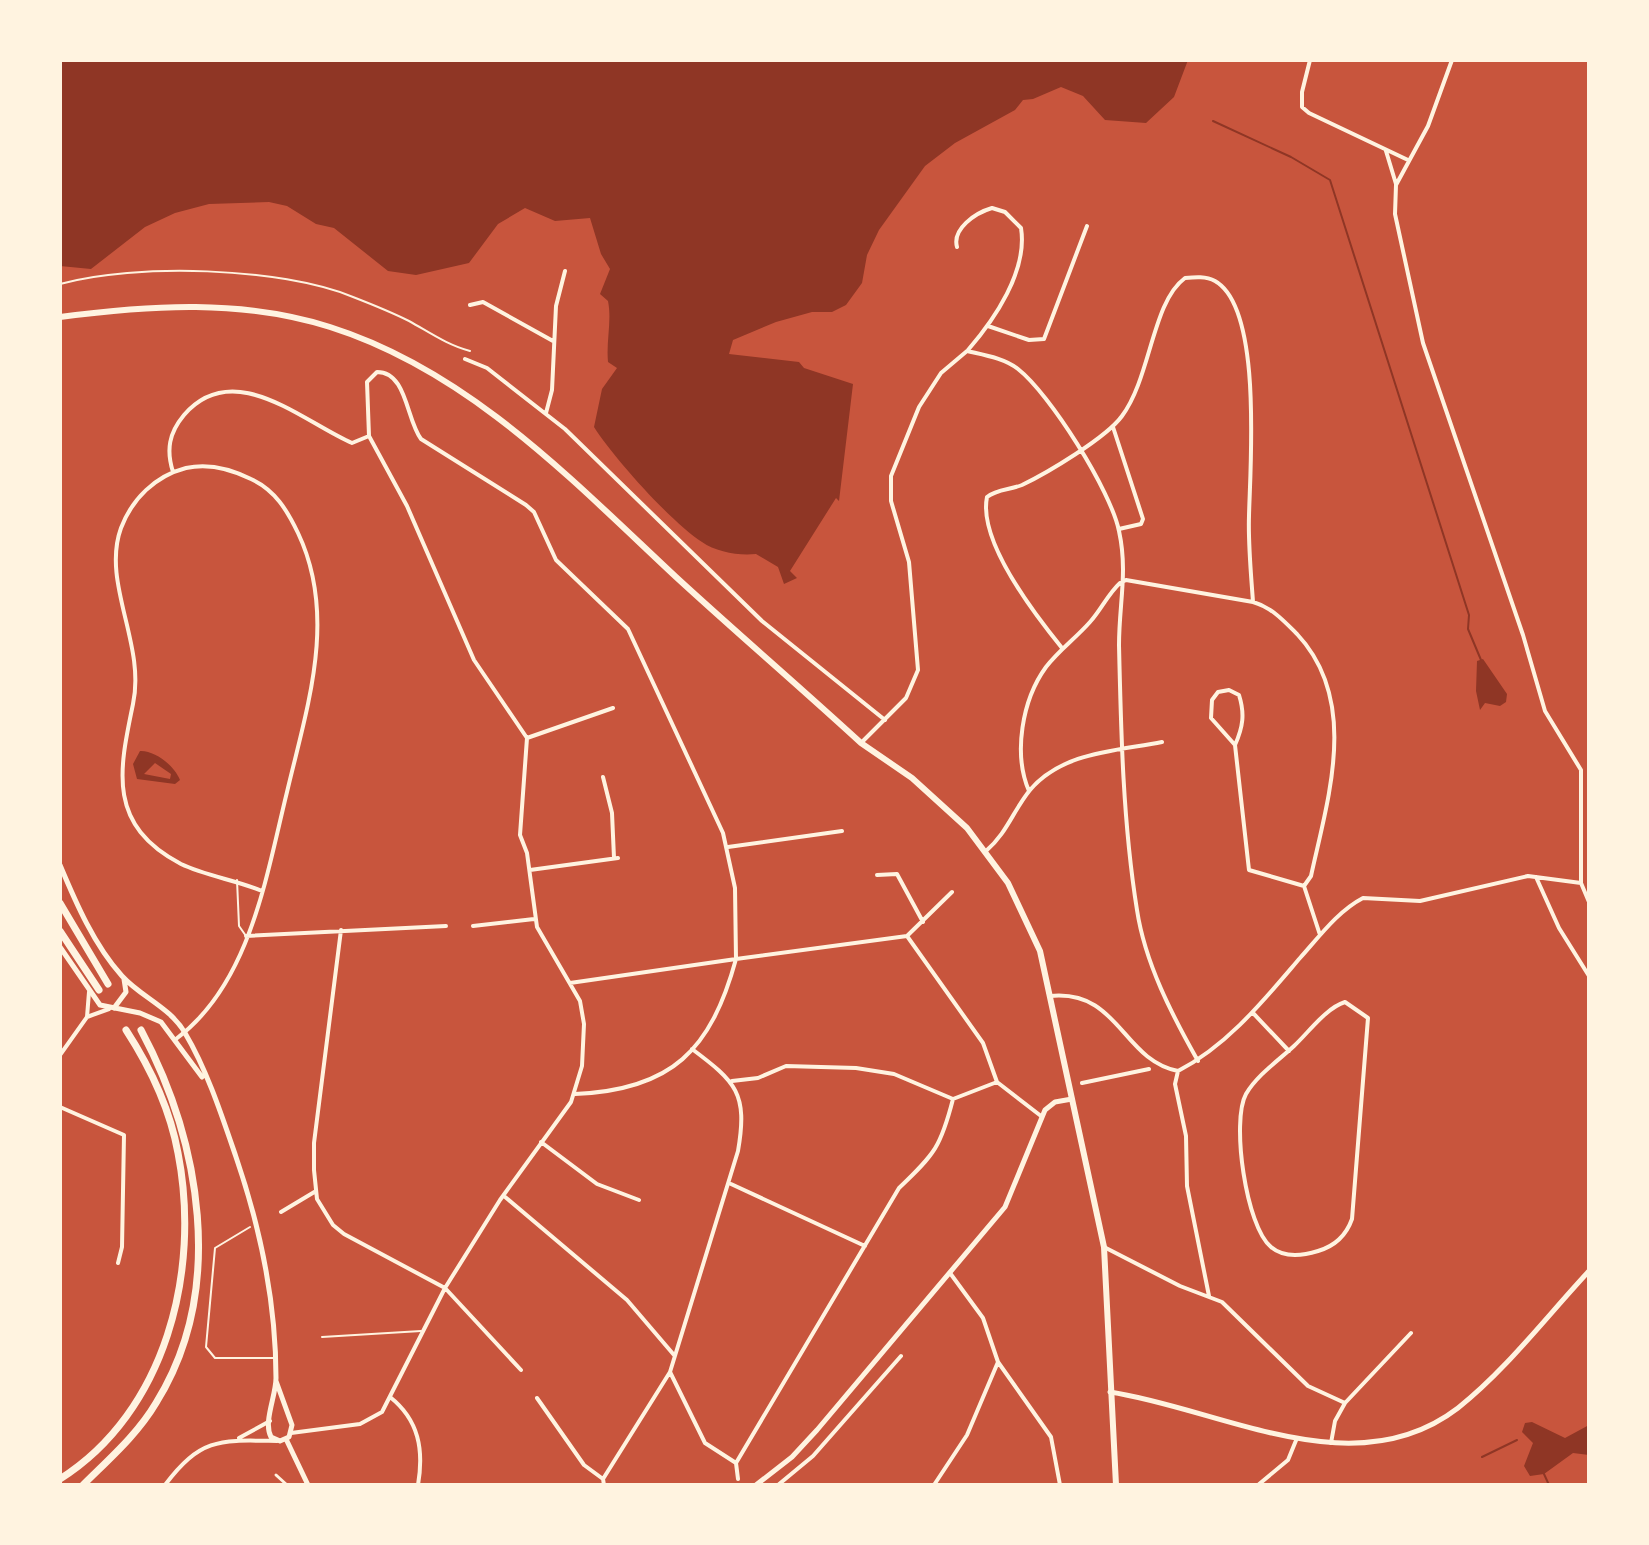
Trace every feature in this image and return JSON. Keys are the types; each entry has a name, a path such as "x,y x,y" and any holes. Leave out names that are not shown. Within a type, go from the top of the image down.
{"main road":[{"path":"60,317 135,309 210,306 287,317 330,327 419,365 493,414 552,461 861,743 912,778 954,813 1008,883 1030,926 1050,996 1104,1247 1116,1485"},
{"path":"60,903 108,984"},
{"path":"60,931 99,990"},
{"path":"60,1479 102,1446 136,1403 158,1360 173,1315 182,1270 184,1227 178,1152 149,1069 126,1030"},
{"path":"83,1485 124,1445 156,1404 179,1357 194,1297 197,1222 190,1161 176,1106 141,1030"}],"street":[{"path":"1310,60 1302,107 1408,160"},
{"path":"1396,185 1428,126 1452,60"},
{"path":"1385,148 1393,164 1395,214 1423,343 1523,635 1545,711 1581,770 1581,883 1589,902"},
{"path":"861,743 913,687 919,653 909,562 891,501 891,476 919,407 941,373 967,351 988,326 1009,289 1020,248 1021,228 1005,212 992,208 959,229 955,239 957,247"},
{"path":"988,326 1029,340 1044,339 1087,226"},
{"path":"546,413 552,390 556,306 565,271"},
{"path":"1062,648 1012,580 985,507 993,493 1019,486 1113,427 1141,386 1158,323 1171,291 1185,278 1215,281 1224,288 1238,316 1248,364 1253,427 1249,520 1253,602"},
{"path":"470,305 483,302 554,342"},
{"path":"967,351 1003,360 1021,371 1047,397 1105,492 1119,529 1126,580 1119,635 1123,750 1141,929 1166,1000 1198,1061"},
{"path":"465,359 487,368 585,446 762,621 885,720"},
{"path":"291,1433 360,1424 382,1412 445,1288 504,1195 575,1094 582,1066 584,1024 580,1001 534,919 529,870 518,825 527,738 474,660 407,506 369,436 367,382 377,372 390,374 397,381 409,419 421,439 534,512 556,560 628,629 728,847 735,888 736,959 724,1002 692,1049 662,1076 649,1083 575,1094"},
{"path":"173,472 168,445 180,419 203,399 225,393 248,392 269,399 352,443 369,436"},
{"path":"1113,427 1143,519 1141,524 1119,529"},
{"path":"176,1039 212,1006 246,936 262,891 311,692 318,627 314,576 289,514 259,482 215,467 173,472 147,489 132,505 117,545 118,578 135,649 137,677 121,760 121,786 136,822 165,853 189,867 237,880 262,891"},
{"path":"1029,791 1022,772 1023,727 1039,677 1062,648 1092,621 1116,586 1126,580 1253,602 1273,611 1309,647 1325,680 1331,708 1334,778 1311,876 1304,886"},
{"path":"1235,745 1211,718 1212,700 1218,692 1229,690 1239,695 1243,709 1242,728 1235,745 1249,870 1304,886"},
{"path":"527,738 613,708"},
{"path":"986,851 1005,833 1029,791 1063,764 1162,742"},
{"path":"529,870 616,858 612,813 603,777"},
{"path":"728,847 842,831"},
{"path":"60,865 93,932 124,978 174,1018 185,1032 236,1157 266,1255 276,1381 268,1433 277,1441"},
{"path":"877,875 897,874 923,922"},
{"path":"1050,996 1079,995 1095,1004 1146,1056 1161,1067 1178,1071 1198,1061 1253,1013 1320,935 1363,898 1420,901 1509,879 1536,877 1581,883"},
{"path":"1536,877 1559,928 1589,976"},
{"path":"1304,886 1320,935"},
{"path":"570,983 907,936 952,892"},
{"path":"473,926 534,919"},
{"path":"246,936 446,926"},
{"path":"341,930 314,1143 316,1191 333,1225 344,1234 445,1288 521,1370"},
{"path":"907,936 983,1043 997,1082 1041,1116"},
{"path":"60,947 89,992 106,1009 140,1013 161,1022 206,1082"},
{"path":"87,1017 120,1003 126,992 124,978"},
{"path":"60,1055 87,1017 89,992"},
{"path":"1340,1003 1349,1004 1368,1018 1352,1219 1345,1234 1335,1244 1295,1256 1271,1247 1259,1234 1243,1171 1242,1110 1247,1092 1289,1051 1340,1003"},
{"path":"1253,1013 1289,1051"},
{"path":"537,1398 584,1465 604,1482 670,1372 731,1184 743,1121 743,1108 732,1081 692,1049"},
{"path":"732,1081 758,1078 786,1066 856,1068 894,1074 953,1099 997,1082"},
{"path":"1082,1083 1149,1069"},
{"path":"1178,1071 1175,1084 1186,1136 1187,1186 1209,1296"},
{"path":"738,1479 736,1463 899,1188 934,1156 944,1136 953,1099"},
{"path":"756,1485 792,1457 817,1430 1005,1207 1019,1180 1041,1116 1055,1102 1072,1099"},
{"path":"60,1107 124,1135 122,1247 118,1263"},
{"path":"541,1142 597,1184 639,1200"},
{"path":"731,1184 865,1246"},
{"path":"281,1212 316,1191"},
{"path":"504,1195 627,1300 674,1355"},
{"path":"1104,1247 1231,1309 1308,1386 1345,1403"},
{"path":"1109,1392 1297,1438 1331,1443 1384,1441 1421,1429 1470,1398 1589,1271"},
{"path":"950,1273 983,1318 998,1362 1051,1437 1060,1485"},
{"path":"1331,1443 1335,1421 1345,1403 1411,1333"},
{"path":"778,1485 813,1456 901,1356"},
{"path":"934,1485 967,1435 998,1362"},
{"path":"670,1372 705,1443 736,1463"},
{"path":"165,1485 196,1451 211,1443 237,1439 286,1439 292,1425 276,1381"},
{"path":"390,1397 405,1411 417,1432 423,1457 418,1485"},
{"path":"237,1439 270,1420 280,1416 287,1418"},
{"path":"1258,1485 1288,1460 1297,1438"},
{"path":"286,1439 308,1485"},
{"path":"276,1475 287,1485"}],"lane":[{"path":"60,284 102,274 163,272 275,278 351,296 406,319 453,346 470,351"},
{"path":"237,880 239,926 246,936"},
{"path":"250,1227 215,1248 206,1347 215,1358 275,1358"},
{"path":"322,1337 423,1330"}],"shaded area":[{"path":"60,60 1188,60 1174,97 1146,123 1105,120 1083,96 1061,87 1023,100 1015,110 955,143 925,166 879,230 867,255 862,283 846,305 832,312 812,312 776,322 733,340 729,354 799,362 804,368 853,384 839,501 836,498 790,571 797,578 784,584 778,567 756,554 721,551 690,533 644,489 594,427 602,389 617,368 608,362 609,309 608,301 600,294 610,269 601,254 590,218 555,221 525,208 498,224 469,263 416,275 388,271 334,228 316,224 287,206 269,202 209,204 175,213 145,227 91,269 60,266"},
{"path":"1483,659 1507,694 1506,702 1500,706 1485,703 1480,710 1476,691 1477,661"},
{"path":"140,751 151,753 168,764 180,780 175,784 137,779 133,764","holes":["155,763 171,774 170,779 144,774"]},
{"path":"1532,1422 1565,1438 1589,1425 1589,1455 1573,1453 1544,1474 1530,1476 1524,1466 1533,1443 1522,1432 1525,1423"}],"waterway":[{"path":"1213,121 1291,157 1330,180 1469,615 1468,629 1481,660"},
{"path":"1482,1457 1517,1440"},
{"path":"1544,1474 1549,1485"}]}
